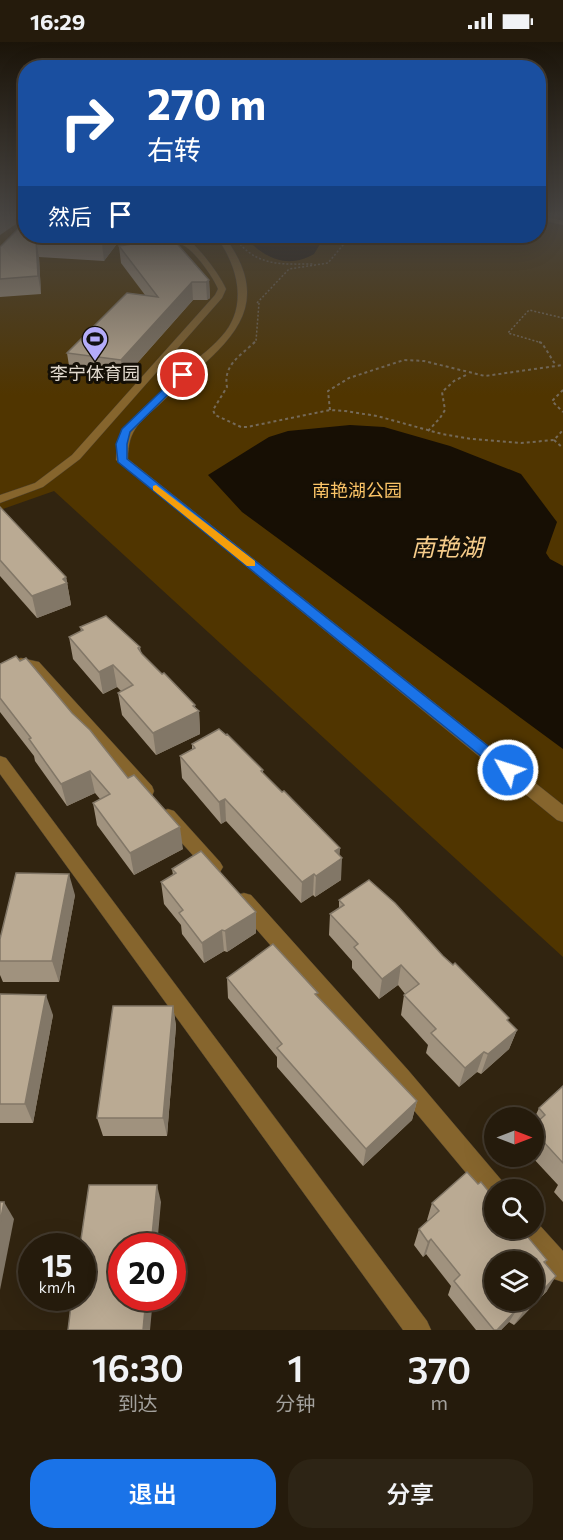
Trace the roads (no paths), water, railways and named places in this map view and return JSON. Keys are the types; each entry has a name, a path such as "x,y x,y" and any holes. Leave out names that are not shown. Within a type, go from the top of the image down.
{"lane":[{"path":"0,499 39,485 76,458 219,296 222,288 216,275"},
{"path":"240,275 243,302 239,321 231,334 209,356 183,375 126,431 122,444 122,460 563,815"},
{"path":"0,671 21,663 34,666 400,1077 486,1179"},
{"path":"0,762 418,1330"},
{"path":"537,1239 563,1270"}],"water":[{"name":"南艳湖","path":"350,425 384,427 450,446 521,474 557,522 546,553 550,559 563,566 563,749 242,512 208,475 269,437 288,431"}],"place":[{"name":"李宁体育园","path":"95,362"}],"park label":[{"name":"南艳湖公园","path":"357,490"}]}
